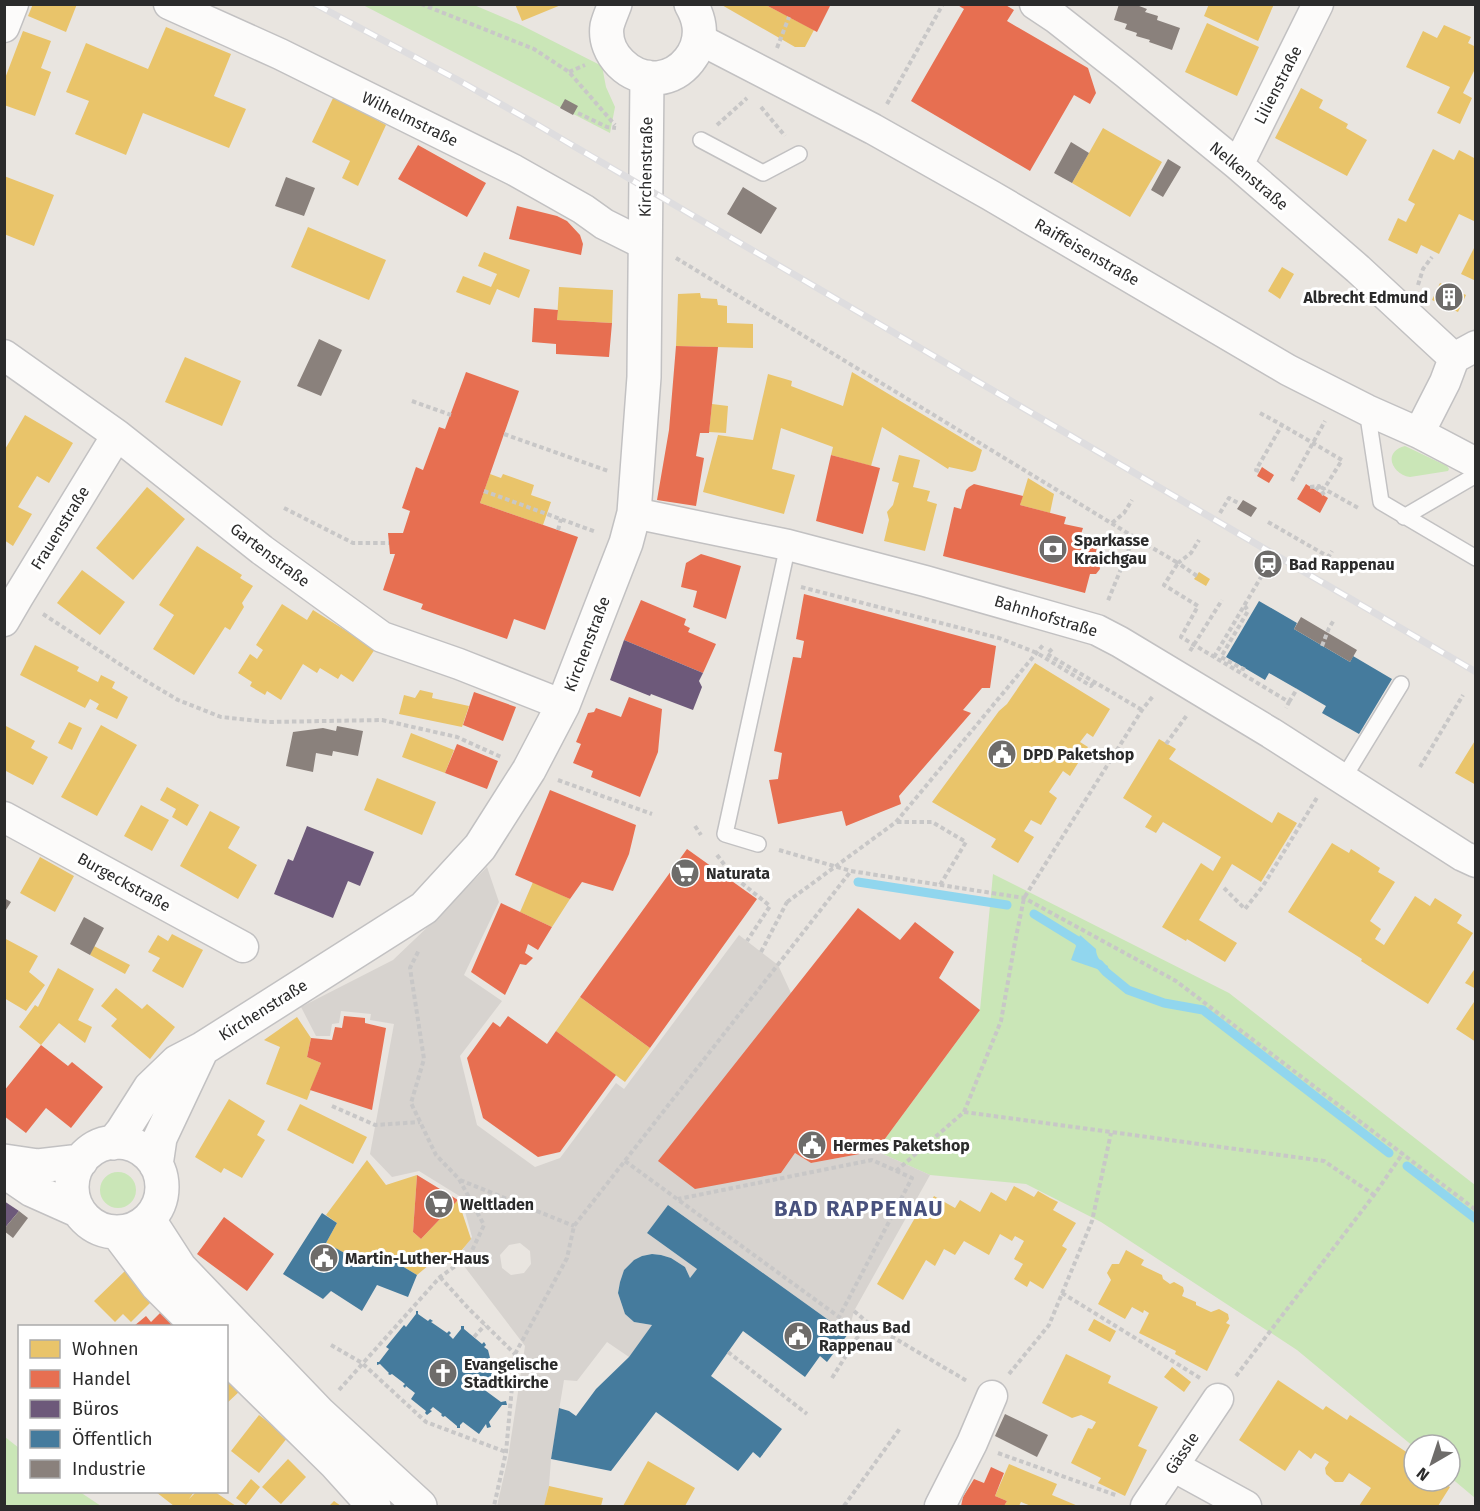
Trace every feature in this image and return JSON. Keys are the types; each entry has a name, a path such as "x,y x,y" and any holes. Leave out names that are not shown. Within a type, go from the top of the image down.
{"street":[{"path":"4,27 14,4"},
{"name":"Wilhelmstraße","path":"169,4 280,54 503,165 583,209 604,224 646,245"},
{"path":"615,4 607,28 612,53 621,65 633,73 657,78 677,71 692,58 699,39 699,27 697,15 691,4"},
{"name":"Nelkenstraße","path":"1035,4 1126,73 1238,165 1358,269 1465,352"},
{"name":"Lilienstraße","path":"1238,165 1318,4"},
{"name":"Raiffeisenstraße","path":"699,39 873,129 1288,370 1476,463"},
{"name":"Kirchenstraße","path":"113,1143 150,1088 177,1062 202,1049 424,908 480,847 529,770 563,705 630,528 637,481 644,377 647,77"},
{"path":"1419,433 1445,382 1465,352"},
{"name":"Gartenstraße","path":"4,355 117,435 262,550 382,637 459,664 563,705"},
{"name":"Frauenstraße","path":"11,609 117,435"},
{"name":"Bahnhofstraße","path":"630,528 788,545 925,581 1058,628 1097,630 1271,733 1463,856 1476,862"},
{"name":"Burgeckstraße","path":"4,817 243,948"},
{"name":"Kirchenstraße","path":"156,1165 160,1138 202,1049"},
{"path":"113,1143 126,1143 138,1147 148,1155 156,1165 162,1184 159,1204 148,1220 129,1231 102,1230 89,1222 79,1211 74,1199 72,1186 81,1161 90,1152 113,1143"},
{"path":"4,1161 38,1166 81,1161"},
{"path":"4,1171 32,1190 79,1211"},
{"path":"148,1220 168,1276 197,1325"},
{"path":"117,1232 168,1276 213,1325"},
{"path":"232,1346 310,1421 420,1506"},
{"path":"940,1506 972,1443 992,1396"},
{"name":"Gässle","path":"1146,1506 1221,1396"},
{"path":"310,1421 335,1463 374,1506"},
{"path":"335,1463 384,1506"},
{"path":"1173,1466 1246,1506"}],"lane":[{"path":"701,140 763,173 799,154"},
{"path":"1367,410 1381,502 1476,558"},
{"path":"1404,517 1476,475"},
{"path":"758,844 725,834 788,545"},
{"path":"1336,775 1401,684"}],"path":[{"path":"421,4 534,49 569,72 617,128 607,127 578,112"},
{"path":"873,129 943,4"},
{"path":"758,103 799,154"},
{"path":"646,245 663,250 1197,576"},
{"path":"412,401 451,415"},
{"path":"1260,413 1342,460 1324,489"},
{"path":"1259,471 1256,470 1282,425"},
{"path":"504,434 637,481"},
{"path":"1292,481 1311,449"},
{"path":"1310,487 1319,486 1324,495"},
{"path":"484,491 561,519 630,528"},
{"path":"1220,513 1229,498 1240,504"},
{"path":"1112,523 1124,513 1132,500"},
{"path":"284,508 353,543 389,543"},
{"path":"558,530 561,519"},
{"path":"1268,522 1329,557"},
{"path":"1097,630 1134,537"},
{"path":"1199,540 1191,553 1178,564 1164,585 1198,606 1181,637 1193,645 1214,657 1261,577"},
{"path":"1320,571 1332,551"},
{"path":"797,586 999,638 1037,653 1091,686 1095,681"},
{"path":"1193,645 1222,600"},
{"path":"1242,670 1221,657 1240,630 1248,611 1245,605"},
{"path":"11,609 178,700 221,717 269,722 382,720 457,737 529,770 652,814"},
{"path":"1323,646 1334,620"},
{"path":"1233,626 1240,630"},
{"path":"761,952 787,902 896,822 1058,628"},
{"path":"1058,628 1058,641 1047,654 1142,710"},
{"path":"896,1171 964,1112 1001,1021 1024,898 1142,710 1172,673"},
{"path":"1289,702 1297,689"},
{"path":"1420,767 1463,695"},
{"path":"1224,888 1245,909 1263,886 1320,793 1336,775"},
{"path":"896,822 932,822 966,842 940,885"},
{"path":"758,844 851,871 1024,898 1176,981 1476,1210"},
{"path":"494,1506 506,1452 515,1354 567,1258 574,1226 851,871"},
{"path":"733,876 770,906 747,941"},
{"path":"310,1421 440,1277 468,1259 484,1225 459,1179 436,1155 411,1103 424,1059 410,968 420,948"},
{"path":"332,1106 375,1125 420,1122"},
{"path":"964,1112 1324,1161 1374,1195"},
{"path":"854,1311 867,1322 992,1396 1049,1325 1092,1221 1110,1133"},
{"path":"1062,1293 1221,1396 1374,1195 1403,1153"},
{"path":"625,1161 839,1317 912,1179 872,1160 678,1199"},
{"path":"459,1179 574,1226"},
{"path":"440,1277 515,1354"},
{"path":"832,1378 867,1322"},
{"path":"474,1337 485,1325"},
{"path":"332,1345 362,1363 426,1422 506,1452"},
{"path":"729,1352 807,1413"},
{"path":"844,1506 902,1427"},
{"path":"972,1443 1095,1488"}],"green space":[{"path":"363,5 474,5 521,25 602,66 606,87 615,107 610,133"},
{"path":"1405,446 1447,466 1448,471 1410,477 1398,472 1392,463 1392,458 1398,449"},
{"path":"993,874 1229,993 1475,1185 1475,1498 1462,1487 1462,1433 1402,1433 1402,1437 1297,1350 1101,1222 1026,1184 930,1175 876,1151 980,1010"},
{"path":"118,1172 131,1177 136,1190 131,1203 118,1208 105,1203 100,1190 105,1177"},
{"path":"5,1437 18,1447 18,1493 82,1493 101,1506 5,1506"}],"shaded area":[{"path":"487,867 499,902 464,975 502,1001 460,1056 477,1125 535,1167 560,1158 616,1083 624,1089 739,935 778,965 791,993 781,1173 795,1153 811,1163 876,1151 930,1175 854,1311 848,1334 668,1205 647,1233 697,1269 690,1278 685,1267 671,1258 652,1254 634,1260 624,1270 618,1293 625,1314 634,1322 652,1325 629,1357 607,1342 577,1381 564,1380 551,1459 549,1486 544,1506 497,1506 508,1458 525,1346 461,1262 461,1252 472,1237 461,1197 419,1171 392,1177 370,1154 394,1024 370,1020 371,1014 341,1011 339,1023 332,1024 330,1036 316,1036 301,1007 393,960","holes":["520,1243 530,1251 531,1264 524,1273 511,1275 502,1268 500,1255 509,1245"]}],"water":[{"path":"1080,935 1096,949 1099,959 1108,966 1106,972 1071,960"}],"building: Wohnen":[{"path":"33,4 77,4 66,32 28,16"},
{"path":"515,4 561,4 561,5 522,21"},
{"path":"720,4 764,4 814,30 805,47 795,47"},
{"path":"1209,4 1274,4 1258,41 1204,16"},
{"path":"1207,23 1259,47 1237,96 1185,72"},
{"path":"1444,25 1471,37 1468,43 1476,47 1476,67 1463,93 1472,98 1460,124 1437,113 1450,87 1406,67 1423,31 1437,38"},
{"path":"166,27 231,54 214,96 246,109 229,148 143,113 126,155 75,134 89,101 66,92 86,43 148,69"},
{"path":"23,31 51,41 41,68 51,72 35,116 4,105 4,81"},
{"path":"1301,88 1323,100 1319,108 1348,124 1346,128 1367,140 1347,176 1275,138"},
{"path":"334,96 386,125 358,186 342,178 350,161 312,142"},
{"path":"1103,128 1162,162 1130,217 1072,183"},
{"path":"1433,149 1454,160 1459,150 1476,159 1476,222 1459,214 1439,254 1421,245 1417,254 1388,240 1398,218 1406,222 1415,204 1408,200"},
{"path":"4,176 54,195 34,246 4,234"},
{"path":"308,227 386,260 369,300 291,267"},
{"path":"1476,244 1476,281 1461,274"},
{"path":"484,252 530,270 519,298 497,289 490,305 456,292 463,276 491,287 497,274 478,266"},
{"path":"1282,267 1294,274 1280,299 1268,291"},
{"name":"Albrecht Edmund","path":"1440,283 1466,295 1458,312 1432,300"},
{"path":"559,287 613,290 612,323 557,320"},
{"path":"700,293 701,298 717,299 718,305 727,306 727,323 753,324 753,348 676,346 678,294"},
{"path":"185,357 241,381 222,426 165,402"},
{"path":"852,372 982,450 976,470 972,472 949,467 948,469 882,427 871,466 831,455 833,447 781,428 772,469 795,475 784,514 703,492 718,435 753,440 768,374 792,381 791,386 843,406"},
{"path":"712,404 728,406 726,433 709,432"},
{"path":"25,415 73,443 49,483 37,476 18,507 32,514 13,546 4,540 4,451"},
{"path":"899,455 920,460 913,487 930,491 927,501 937,504 925,551 884,541 889,520 887,512 893,505 899,483 892,481"},
{"path":"490,474 501,478 503,474 534,485 531,495 551,502 543,525 480,503"},
{"path":"1028,478 1054,494 1050,513 1020,505"},
{"path":"147,487 185,519 133,580 96,548"},
{"path":"197,546 242,575 240,578 253,586 242,603 244,607 230,630 225,627 194,675 153,649 174,615 159,605"},
{"path":"82,570 125,602 100,635 57,603"},
{"path":"1199,572 1210,579 1206,586 1194,579"},
{"path":"282,604 307,620 313,610 375,649 353,682 341,674 338,679 320,668 317,673 303,664 281,700 267,691 265,695 250,686 252,682 238,673 250,654 257,659 263,650 256,645"},
{"path":"35,645 79,667 77,671 98,682 101,675 115,682 112,688 128,697 117,719 96,709 99,704 90,699 85,708 20,675"},
{"path":"1035,663 1110,709 1093,737 1087,733 1080,742 1088,747 1070,776 1063,771 1049,792 1057,798 1041,825 1031,820 1024,831 1034,837 1018,863 991,847 996,839 932,802 999,711 1007,704"},
{"path":"420,690 433,693 432,698 469,706 462,727 399,714 404,695 415,698"},
{"path":"69,722 82,728 72,750 58,743"},
{"path":"4,725 35,741 31,748 48,757 33,785 4,770"},
{"path":"101,725 137,745 97,816 61,797"},
{"path":"411,733 454,750 445,773 402,757"},
{"path":"1159,739 1176,749 1169,759 1272,823 1278,812 1297,823 1261,882 1232,864 1199,920 1237,943 1225,962 1162,927 1201,863 1213,871 1221,857 1163,822 1156,833 1145,827 1152,816 1123,798"},
{"path":"1476,739 1476,785 1455,773"},
{"path":"377,778 436,802 422,835 364,810"},
{"path":"167,787 199,805 187,826 172,817 176,809 160,800"},
{"path":"141,805 169,820 152,851 124,836"},
{"path":"210,811 240,827 228,848 257,865 238,899 180,866"},
{"path":"1332,843 1349,853 1351,849 1380,868 1378,872 1395,882 1370,921 1381,929 1375,939 1384,945 1415,896 1430,906 1435,898 1462,915 1457,923 1473,933 1428,1004 1288,912"},
{"path":"40,857 74,876 55,912 20,893"},
{"path":"533,882 570,899 552,927 520,912"},
{"path":"172,934 203,950 183,988 152,971 160,958 148,952 158,935 168,941"},
{"path":"4,938 38,956 29,972 45,985 26,1011 4,998"},
{"path":"94,946 130,965 125,974 90,955"},
{"path":"1476,967 1476,989 1465,983"},
{"path":"58,968 94,989 78,1020 92,1027 85,1043 59,1023 41,1045 19,1027 35,1005 38,1007"},
{"path":"116,988 142,1009 147,1004 175,1027 150,1059 111,1026 117,1019 101,1006"},
{"path":"580,997 650,1048 625,1082 556,1031"},
{"path":"1476,999 1476,1042 1456,1029"},
{"path":"297,1017 311,1038 307,1057 321,1063 307,1100 266,1084 280,1047 264,1040"},
{"path":"229,1099 265,1121 257,1135 265,1140 242,1178 224,1168 221,1173 195,1157"},
{"path":"300,1104 367,1137 353,1164 287,1130"},
{"path":"367,1160 386,1185 417,1175 413,1232 421,1239 458,1200 471,1239 457,1256 448,1260 441,1255 417,1275 377,1251 369,1266 326,1243 337,1223 326,1215"},
{"path":"1014,1186 1034,1197 1038,1191 1058,1202 1053,1210 1076,1223 1062,1246 1067,1249 1043,1289 1030,1281 1027,1287 1014,1279 1023,1264 1014,1259 1024,1241 1015,1236 1012,1241 1000,1234 989,1255 964,1241 955,1255 944,1249 935,1266 926,1260 903,1300 877,1284 916,1216 921,1219 934,1196 955,1208 960,1200 980,1212 991,1192 1006,1201"},
{"path":"1126,1250 1144,1260 1141,1265 1162,1275 1163,1279 1170,1284 1174,1282 1183,1287 1182,1296 1196,1302 1196,1305 1211,1312 1219,1309 1228,1314 1229,1319 1226,1323 1230,1325 1207,1371 1175,1354 1176,1351 1139,1333 1149,1313 1144,1310 1143,1313 1132,1307 1125,1319 1098,1304 1111,1280 1107,1273 1112,1264 1119,1264"},
{"path":"125,1271 153,1300 131,1322 123,1314 115,1322 94,1301"},
{"path":"1094,1319 1116,1331 1110,1342 1088,1330"},
{"path":"1066,1354 1111,1376 1108,1383 1158,1407 1138,1446 1147,1450 1125,1496 1098,1483 1101,1478 1071,1463 1088,1428 1092,1429 1096,1422 1081,1415 1072,1418 1042,1403"},
{"path":"1172,1367 1191,1382 1184,1392 1164,1377"},
{"path":"228,1379 241,1390 228,1402"},
{"path":"1278,1380 1323,1410 1326,1406 1347,1420 1350,1415 1402,1449 1402,1493 1446,1493 1438,1506 1359,1506 1371,1488 1349,1473 1343,1482 1335,1482 1326,1474 1325,1468 1329,1462 1315,1453 1311,1459 1299,1450 1285,1471 1239,1440"},
{"path":"259,1415 288,1437 259,1473 231,1451"},
{"path":"288,1459 306,1477 281,1504 262,1487"},
{"path":"648,1461 695,1488 685,1506 623,1506"},
{"path":"1009,1464 1057,1484 1052,1495 1078,1506 1031,1506 1021,1502 1019,1506 1004,1506 1007,1501 995,1496"},
{"path":"251,1479 260,1487 246,1505 236,1498"},
{"path":"549,1486 603,1498 601,1506 544,1506"},
{"path":"157,1493 193,1493 189,1499 195,1493 216,1493 236,1506 174,1506"},
{"path":"334,1501 341,1506 329,1506"}],"building: Handel":[{"path":"764,4 831,4 817,32"},
{"path":"956,4 1004,4 1014,10 1007,21 1088,68 1096,93 1090,104 1074,95 1030,171 911,101 964,9"},
{"path":"418,145 486,183 467,217 398,179"},
{"path":"517,206 557,216 567,221 580,235 583,244 581,255 509,239"},
{"path":"534,308 558,310 557,320 612,323 609,357 556,354 556,344 532,342"},
{"path":"676,346 718,347 709,433 700,433 696,456 704,458 696,506 657,500 669,430"},
{"path":"466,372 519,391 480,503 578,537 545,630 514,619 507,639 421,609 423,604 383,590 395,554 390,554 388,533 403,533 410,511 402,508 416,467 423,470 439,427 445,429"},
{"path":"831,455 880,468 863,534 816,521"},
{"path":"1262,467 1274,475 1269,483 1257,476"},
{"path":"974,484 1023,496 1020,505 1066,517 1064,524 1083,528 1081,534 1099,539 1094,560 1099,562 1100,569 1096,574 1090,574 1085,593 943,556 954,507 961,509 966,490"},
{"path":"1306,484 1328,498 1320,513 1297,499"},
{"path":"701,554 741,566 726,619 693,607 697,591 681,587 686,563"},
{"path":"804,594 996,646 990,688 982,688 963,710 971,713 899,796 901,804 846,826 842,811 778,824 769,780 778,779 782,753 774,751 793,657 801,658 804,641 796,639"},
{"path":"641,600 686,619 684,625 690,628 688,632 716,644 703,673 624,640"},
{"path":"474,692 516,707 503,741 463,725"},
{"path":"629,697 662,709 658,752 640,797 591,777 593,771 573,763 581,744 576,742 588,713 594,712 596,708 621,717"},
{"path":"457,744 498,761 487,789 445,773"},
{"path":"550,790 636,825 629,854 613,891 582,882 570,899 515,875"},
{"path":"687,849 757,899 650,1048 580,997"},
{"path":"501,903 552,927 538,950 528,944 525,953 533,958 526,965 520,964 505,995 471,972"},
{"path":"858,908 900,940 915,922 954,952 939,978 980,1010 876,1151 811,1163 795,1153 781,1173 695,1189 658,1161"},
{"path":"344,1016 365,1018 365,1023 386,1028 372,1110 310,1090 321,1063 307,1057 311,1038 332,1040 335,1027 342,1028"},
{"path":"508,1016 547,1044 556,1031 616,1075 560,1152 538,1157 483,1118 467,1058 493,1022 500,1027"},
{"path":"41,1045 68,1066 72,1062 103,1087 71,1128 46,1108 26,1133 4,1116 4,1091"},
{"path":"417,1175 458,1200 421,1239 413,1232"},
{"path":"224,1217 274,1254 247,1291 197,1254"},
{"path":"161,1312 173,1325 135,1325 146,1316 151,1322"},
{"path":"991,1467 1004,1473 995,1496 1007,1501 1004,1506 961,1506 963,1497 974,1479 984,1483"}],"building: Büros":[{"path":"624,640 703,673 699,681 702,687 693,710 610,680"},
{"path":"307,826 374,852 360,886 348,881 333,918 274,894 288,859 293,861"},
{"path":"4,1201 19,1211 4,1229"}],"building: Öffentlich":[{"path":"1259,601 1297,623 1294,629 1350,662 1353,656 1392,679 1359,734 1322,713 1326,706 1297,689 1269,673 1265,680 1226,657"},
{"name":"Rathaus Bad Rappenau","path":"668,1205 848,1334 827,1362 820,1356 805,1377 743,1331 711,1376 782,1429 760,1458 753,1452 738,1471 656,1412 611,1471 551,1459 559,1408 576,1416 596,1389 629,1357 652,1325 634,1322 625,1314 618,1293 624,1270 634,1260 652,1254 671,1258 685,1267 690,1278 697,1269 647,1233"},
{"name":"Martin-Luther-Haus","path":"322,1213 337,1223 326,1243 369,1266 377,1251 417,1275 408,1297 377,1285 362,1311 331,1291 323,1299 283,1274"},
{"name":"Evangelische Stadtkirche","path":"416,1311 447,1333 449,1331 453,1339 461,1326 464,1326 464,1329 482,1344 484,1342 490,1358 486,1363 497,1373 500,1372 501,1375 486,1391 501,1402 506,1401 507,1405 502,1405 489,1422 491,1427 487,1428 486,1424 479,1434 463,1422 460,1428 457,1428 433,1407 427,1415 426,1411 411,1399 415,1393 406,1386 405,1388 403,1386 405,1384 392,1374 388,1374 380,1364 377,1365 389,1349 386,1347 404,1325 406,1327"}],"building: Industrie":[{"path":"1119,4 1134,4 1147,9 1145,12 1158,16 1157,20 1180,28 1172,50 1136,36 1137,33 1125,29 1127,24 1114,20"},
{"path":"565,99 578,106 573,115 560,108"},
{"path":"1071,142 1089,153 1072,183 1054,173"},
{"path":"1168,159 1181,167 1163,197 1151,190"},
{"path":"286,177 315,188 304,216 275,206"},
{"path":"743,187 777,208 761,234 727,214"},
{"path":"319,339 342,350 321,396 297,386"},
{"path":"1243,500 1257,508 1251,517 1237,509"},
{"path":"1301,617 1357,650 1350,662 1294,629"},
{"path":"337,726 363,731 358,756 333,751 332,756 316,753 313,772 286,766 293,732 323,728 336,731"},
{"path":"4,898 11,902 4,913"},
{"path":"84,917 104,928 90,955 70,944"},
{"path":"19,1211 28,1218 13,1238 4,1229"},
{"path":"1005,1414 1048,1435 1037,1457 995,1436"}],"waterway":[{"path":"858,882 1007,905"},
{"path":"1034,914 1078,941 1085,950"},
{"path":"1099,964 1128,990 1164,1003 1203,1010 1389,1153"},
{"path":"1407,1166 1476,1219"}],"railway":[{"path":"315,4 529,120 1476,672"}],"place":[{"name":"Albrecht Edmund","path":"1449,297"},
{"name":"Sparkasse Kraichgau","path":"1053,549"},
{"name":"Bad Rappenau","path":"1268,564"},
{"name":"DPD Paketshop","path":"1002,754"},
{"name":"Naturata","path":"685,873"},
{"name":"Hermes Paketshop","path":"812,1145"},
{"name":"Weltladen","path":"439,1204"},
{"name":"Martin-Luther-Haus","path":"324,1258"},
{"name":"Rathaus Bad Rappenau","path":"798,1336"},
{"name":"Evangelische Stadtkirche","path":"443,1373"}],"district":[{"name":"BAD RAPPENAU","path":"859,1208"}]}
